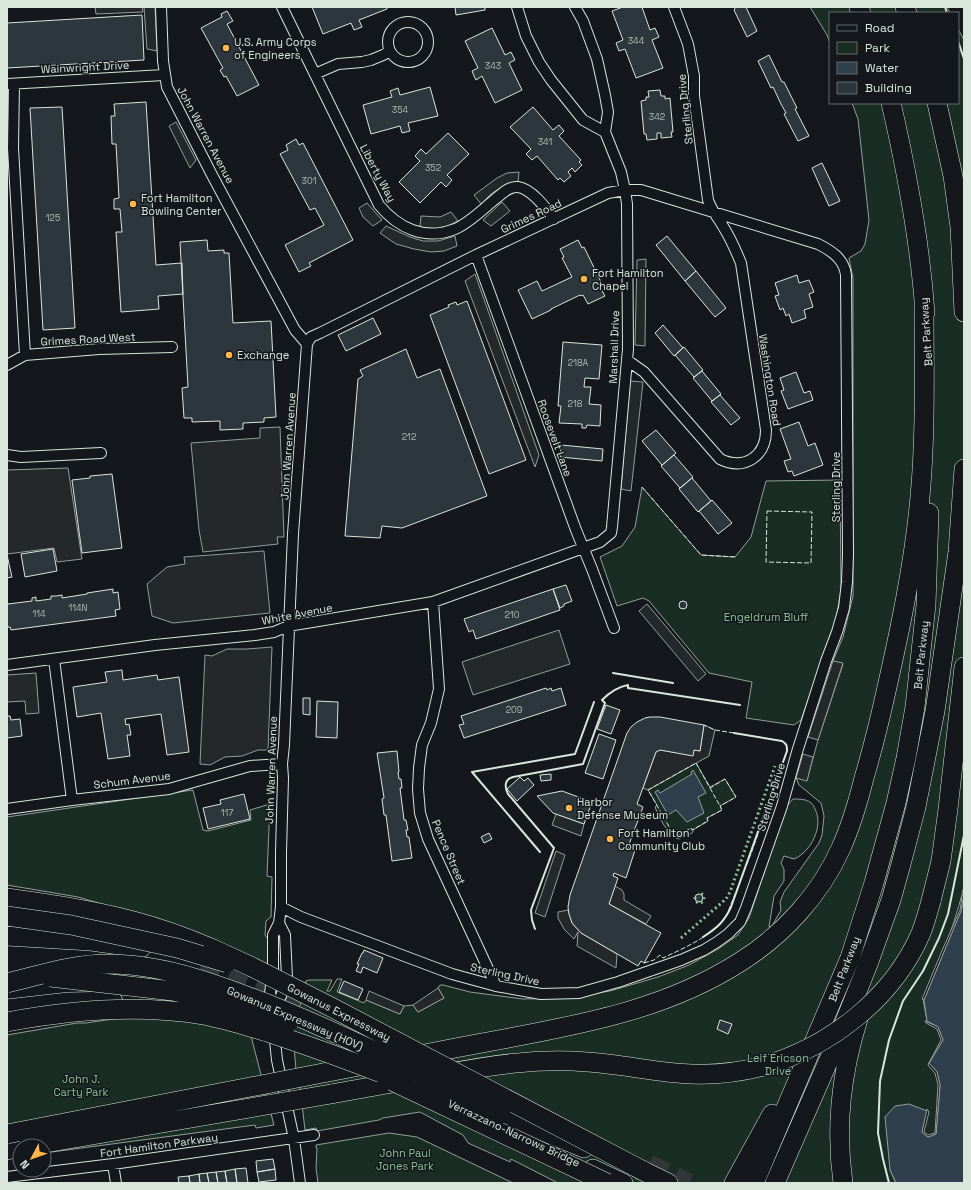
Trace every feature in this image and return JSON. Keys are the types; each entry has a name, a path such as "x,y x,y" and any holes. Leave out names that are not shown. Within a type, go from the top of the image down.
{"highway":[{"name":"Belt Parkway","path":"754,1183 850,958 874,883 896,803 915,706 926,605 930,503 931,417 924,301 918,243 909,187 891,104"},
{"path":"937,104 952,176 960,226 963,259 964,312"},
{"path":"7,1134 571,1026 623,1013 656,1002 709,979 742,961 775,935 809,900 828,872 840,849 855,812 878,731 896,647 915,536 920,496 924,433 924,301"},
{"name":"Belt Parkway","path":"775,1183 838,1039 868,964 891,900 901,864 916,807 935,711 958,552 964,469"},
{"path":"52,1142 496,1065 539,1061 589,1062 692,1074 718,1074 750,1070 764,1066 787,1058 817,1044 845,1026 875,999 892,980 909,955 921,933 941,861 964,667"},
{"name":"Gowanus Expressway","path":"7,898 89,911 132,921 214,948 290,986 654,1180"},
{"path":"843,1183 839,1132 840,1100 845,1064 874,967 891,900"},
{"path":"7,916 70,925 177,948 243,968 290,986"},
{"path":"7,936 92,941 176,956"},
{"name":"Gowanus Expressway (HOV)","path":"7,983 61,969 107,964 135,965 166,970 250,997 309,1021 365,1046 501,1114"},
{"path":"7,972 173,991 212,1000 296,1026 362,1055 405,1082"},
{"path":"7,1010 70,1002 152,1001 205,1008 234,1015 269,1017 293,1036 615,1182"},
{"path":"7,1022 60,1014 117,1010 149,1010 203,1015 230,1021 288,1039 405,1082"},
{"path":"7,1028 54,1021 102,1017 199,1017 234,1020 269,1017"},
{"path":"734,1183 822,1025"},
{"name":"Verrazzano-Narrows Bridge","path":"405,1082 615,1182"},
{"path":"501,1114 615,1182"},
{"path":"501,1114 654,1180"}],"street":[{"name":"John Warren Avenue","path":"161,7 164,75 167,87 295,330 307,344 293,534 282,764 280,923 285,935 287,978 281,996 269,1017"},
{"name":"Liberty Way","path":"282,7 379,205 388,216 416,232 431,234 444,233 456,229 469,221 508,189 518,187 529,192 554,218"},
{"path":"517,7 526,36 539,62 551,80 583,120 605,132 608,112 597,59 583,21 574,7"},
{"name":"Sterling Drive","path":"674,7 688,44 694,76 694,96 706,189 712,211"},
{"path":"315,74 338,64 371,60 390,51"},
{"name":"Wainwright Drive","path":"10,84 164,75"},
{"path":"10,84 25,355"},
{"name":"Marshall Drive","path":"584,548 600,542 611,533 628,360 627,204 621,172 605,132"},
{"name":"Grimes Road","path":"307,344 311,337 476,255 608,193 625,190 642,190 780,232"},
{"name":"Washington Road","path":"628,360 644,372 720,460 735,464 744,463 758,455 763,448 766,439 766,430 741,263 723,226 712,211"},
{"name":"Sterling Drive","path":"281,907 301,917 452,974 496,986 541,994 579,993 652,971 704,950 728,934 740,922 782,806 824,668 837,632 844,608 847,582 845,268 831,250 818,244 780,232"},
{"name":"Roosevelt Lane","path":"476,255 614,628"},
{"name":"Grimes Road West","path":"7,365 25,355 99,348 172,347"},
{"path":"7,455 22,457 101,453"},
{"name":"White Avenue","path":"7,665 155,645 255,635 274,632 288,626 433,602 584,548"},
{"name":"Pence Street","path":"433,602 439,689 431,723 422,745 418,789 420,813 428,839 496,986"},
{"path":"54,659 72,800"},
{"name":"Schum Avenue","path":"7,809 169,789 250,766 282,764"},
{"name":"John Warren Avenue","path":"280,923 273,935 273,973 269,1017 294,1139 300,1183"},
{"name":"Fort Hamilton Parkway","path":"7,1177 113,1164 314,1135"},
{"path":"113,1164 116,1183"}],"green space":[{"path":"810,7 947,7 950,12 829,12 829,40"},
{"name":"Leif Ericson Drive","path":"959,31 964,40 964,886 946,944 923,999 927,1021 938,1027 943,1040 929,1063 937,1072 940,1085 936,1134 928,1137 922,1132 890,1170 896,1183 558,1183 511,1159 510,1162 468,1143 463,1135 420,1112 317,1131 316,1128 305,1130 298,1070 296,1070 293,1034 306,981 332,980 327,991 330,991 337,979 342,979 337,992 364,1003 366,1000 400,1014 404,1006 413,1005 418,1012 444,998 438,988 440,985 470,992 523,999 566,998 610,991 658,977 689,965 718,949 738,935 749,918 786,807 793,799 805,800 812,803 817,816 817,830 810,845 800,856 794,859 784,856 781,863 784,869 784,881 774,896 769,927 772,926 781,910 780,902 784,892 819,843 822,835 824,816 821,803 799,785 796,778 807,780 818,740 843,664 833,661 843,637 853,596 853,278 849,258 861,251 865,244 869,220 858,119 852,104 959,104"},
{"name":"Engeldrum Bluff","path":"840,480 841,590 836,619 801,720 794,725 746,718 752,682 709,673 649,601 643,598 617,606 600,557 622,546 635,527 642,487 701,555 735,557 751,537 766,481"},
{"path":"696,763 710,787 725,779 736,797 720,806 722,810 707,818 708,821 693,830 691,834 687,834 679,839 676,838 671,830 668,831 664,826 655,807 657,805 648,790"},
{"path":"193,790 203,830 208,831 251,820 250,810 270,804 267,876 272,877 271,917 266,921 265,935 270,942 267,966 146,917 78,897 7,885 7,817"},
{"name":"John J. Carty Park","path":"243,1005 274,1125 256,1128 255,1125 52,1152 52,1138 12,1138 12,1156 7,1158 7,1035 77,1023 86,1023 188,1008"},
{"name":"John Paul Jones Park","path":"389,1133 417,1137 513,1183 318,1183 316,1168 316,1145"}],"shaded area":[{"path":"95,7 142,7 143,12 96,14"},
{"path":"144,7 155,7 157,51 147,49"},
{"path":"176,122 196,160 190,168 169,126"},
{"path":"519,172 518,182 506,184 491,194 481,204 474,195 497,178 507,173"},
{"path":"502,202 510,211 491,226 483,220"},
{"path":"367,203 382,220 373,226 363,217 359,208"},
{"path":"451,212 458,221 443,228 424,229 420,226 421,216 440,217"},
{"path":"386,226 423,241 438,241 455,236 457,246 444,251 431,252 396,244 380,233"},
{"path":"646,259 645,346 635,345 637,260"},
{"path":"475,274 539,455 535,467 465,281"},
{"path":"630,381 643,382 631,491 621,489"},
{"path":"280,427 284,537 277,537 278,544 203,552 199,530 191,443 260,438 260,428"},
{"path":"68,468 82,559 57,562 54,548 7,554 7,470"},
{"path":"264,551 270,613 173,623 152,616 147,584 167,567 185,564 184,557"},
{"path":"647,604 706,674 698,681 639,611"},
{"path":"559,630 570,664 473,695 462,662"},
{"path":"272,647 268,750 258,750 242,756 225,757 210,765 200,764 205,655 212,656 227,649"},
{"path":"833,661 843,663 818,740 808,737"},
{"path":"36,673 39,713 26,714 25,701 7,702 7,675"},
{"path":"704,725 715,730 709,756 648,790 643,788 656,752 660,750 692,755 694,750 700,751"},
{"path":"803,754 813,757 807,781 796,778"},
{"path":"556,814 584,824 581,836 552,825"},
{"path":"556,851 565,855 545,917 535,913"},
{"path":"615,886 622,890 624,900 651,916 646,924 609,904"},
{"path":"568,910 572,923 581,933 617,954 616,968 577,946 578,932 574,939 564,929 558,918 558,912"},
{"path":"438,988 444,998 418,1012 413,1005"},
{"path":"369,991 404,1006 400,1014 366,1000"}],"water":[{"path":"693,770 706,793 698,797 704,813 687,822 676,810 668,815 655,792 658,790 660,793 692,774 691,772"},
{"path":"964,896 964,1183 896,1183 890,1170 885,1117 895,1106 909,1104 927,1111 922,1132 928,1137 936,1134 940,1085 937,1072 929,1063 943,1040 938,1027 927,1021 924,1000 961,911"}],"pier":[{"path":"964,894 961,911 924,1000 922,999 960,910 962,896"},
{"path":"925,1021 938,1027 943,1040 929,1063 941,1040 937,1029"},
{"path":"929,1063 937,1072 940,1085 936,1134 928,1137 922,1132 927,1109 929,1112 924,1132 928,1135 935,1133 938,1085 935,1073 928,1065"}],"building":[{"path":"312,7 387,7 387,9 359,20 362,27 354,30 351,23 323,34"},
{"path":"455,7 485,7 485,10 456,15"},
{"path":"623,7 642,7 650,30 655,28 659,37 652,40 663,68 636,78 625,49 619,51 616,43 623,40 612,11"},
{"path":"734,7 746,7 757,31 747,37"},
{"name":"U.S. Army Corps of Engineers","path":"227,11 233,21 227,24 259,85 237,96 226,76 224,77 220,70 223,68 201,28 222,17 221,14"},
{"path":"142,15 144,60 7,68 7,23"},
{"path":"492,28 505,55 511,52 515,60 509,63 522,90 495,103 482,76 476,80 475,78 472,71 478,68 465,41"},
{"path":"769,55 797,108 795,109 809,136 798,141 784,114 786,113 773,87 771,88 758,61"},
{"path":"430,87 438,116 408,123 410,131 402,133 400,126 371,134 363,105 392,97 390,91 398,88 400,95"},
{"path":"660,90 661,96 665,96 665,99 670,98 673,132 671,132 672,137 661,138 661,133 657,133 657,139 647,140 646,134 644,134 641,101 646,100 646,97 649,97 648,91"},
{"name":"Fort Hamilton Bowling Center","path":"146,102 156,265 182,263 183,294 158,296 159,309 121,312 116,232 122,232 120,209 114,209 114,199 119,198 116,144 112,144 111,116 115,116 114,104"},
{"path":"62,107 75,328 43,330 30,108"},
{"path":"533,107 553,130 559,125 564,131 559,136 581,160 579,162 582,165 575,172 572,168 568,172 571,176 564,182 560,178 558,180 537,156 532,160 526,154 531,149 510,127"},
{"path":"448,133 469,154 447,175 452,180 446,187 441,182 420,203 399,182 420,161 415,156 421,149 426,154"},
{"path":"296,139 299,145 303,143 353,240 309,263 311,266 299,272 285,245 324,225 315,208 310,210 280,154 288,150 286,145"},
{"path":"822,163 840,201 829,206 812,168"},
{"path":"667,236 696,271 685,281 656,245"},
{"name":"Exchange","path":"207,240 208,251 224,250 224,253 229,253 233,323 271,321 276,417 264,418 264,422 243,423 243,429 220,430 220,421 192,422 192,418 184,418 182,388 188,387 180,242"},
{"name":"Fort Hamilton Chapel","path":"578,240 582,248 584,247 603,286 600,287 605,296 588,304 583,295 580,295 532,319 518,290 537,281 542,291 572,277 562,258 564,257 560,249"},
{"path":"696,271 726,308 715,317 685,281"},
{"path":"797,275 799,283 809,280 814,292 809,294 813,307 804,310 806,318 792,323 789,314 786,316 783,308 780,310 775,296 779,295 775,283"},
{"path":"467,301 526,460 489,474 430,315 449,307 448,305 456,302 457,305"},
{"path":"373,318 381,334 346,351 338,335"},
{"path":"663,325 683,348 674,356 655,333"},
{"path":"563,342 602,345 599,379 585,378 584,387 591,387 589,404 601,405 600,426 587,425 586,428 582,428 582,424 559,423 561,406 558,406"},
{"path":"684,347 703,370 694,377 675,355"},
{"path":"406,349 417,378 440,369 487,496 402,528 382,526 380,538 345,536 358,379 363,376 360,370"},
{"path":"702,371 721,394 712,401 693,378"},
{"path":"796,372 804,393 810,391 813,400 788,409 781,391 784,390 780,378"},
{"path":"720,395 740,418 731,425 711,402"},
{"path":"799,422 808,446 815,443 823,465 794,476 792,471 788,472 784,461 791,459 780,429"},
{"path":"656,430 676,453 662,465 642,441"},
{"path":"561,445 603,449 602,461 560,457"},
{"path":"674,455 693,477 680,488 661,466"},
{"path":"112,474 122,548 82,553 72,480 90,478 90,476"},
{"path":"692,478 711,501 698,512 679,489"},
{"path":"712,500 732,523 718,534 699,511"},
{"path":"53,549 57,571 25,577 21,554"},
{"path":"7,555 12,577 7,578"},
{"path":"566,585 572,601 564,604 564,606 560,608 553,589"},
{"path":"113,589 113,593 118,592 120,609 115,610 116,616 11,630 10,627 7,627 7,602 8,604 32,601 32,598 36,597 36,601 51,599 51,596 62,595 62,598"},
{"path":"553,589 560,610 476,639 473,630 469,632 464,619"},
{"path":"681,601 685,601 687,605 685,609 681,609 679,607 679,603"},
{"path":"122,670 123,680 157,675 158,680 179,677 189,752 167,755 161,714 125,719 126,725 129,724 131,735 127,735 130,756 108,759 101,713 77,717 73,687 107,682 105,672"},
{"path":"546,688 547,690 551,688 552,691 561,688 566,705 464,738 459,725 464,724 461,716"},
{"path":"303,698 310,698 310,715 303,714"},
{"path":"317,701 338,702 337,738 316,737"},
{"path":"606,705 620,710 611,734 597,729"},
{"path":"7,716 10,716 11,720 20,719 22,736 7,738"},
{"name":"Fort Hamilton Community Club","path":"650,717 660,717 704,725 700,751 694,750 693,756 660,750 656,752 637,804 643,807 628,847 635,850 626,878 614,873 613,876 618,878 609,904 661,933 644,963 641,961 638,966 581,933 572,923 568,907 570,895 627,733 637,722"},
{"path":"599,734 616,740 603,779 585,773"},
{"path":"397,751 398,772 399,779 401,779 402,788 400,788 404,820 406,820 408,830 406,830 407,837 409,837 412,858 392,861 386,815 384,815 382,799 384,798 377,753"},
{"path":"551,774 551,780 541,781 540,775"},
{"path":"520,777 524,781 528,778 534,785 517,801 507,789"},
{"name":"Harbor Defense Museum","path":"562,791 592,802 584,824 553,813 537,796"},
{"path":"244,794 250,819 208,829 203,808 221,804 220,800"},
{"path":"489,833 492,839 484,843 481,837"},
{"path":"697,894 701,894 703,898 701,902 697,902 695,900 695,896"},
{"path":"364,950 383,958 377,973 363,967 361,973 356,971 359,964 357,964"},
{"path":"344,981 363,989 358,1000 339,992"},
{"path":"720,1020 732,1024 728,1034 717,1029"},
{"path":"273,1159 275,1169 257,1172 256,1161"},
{"path":"246,1168 248,1183 237,1183 235,1169"},
{"path":"235,1169 237,1183 227,1183 225,1171"},
{"path":"275,1169 276,1180 259,1182 257,1172"},
{"path":"225,1171 227,1183 218,1183 216,1172"},
{"path":"216,1172 218,1183 209,1183 207,1173"},
{"path":"207,1173 209,1183 200,1183 199,1174"},
{"path":"199,1174 200,1183 190,1183 189,1176"},
{"path":"189,1176 190,1183 179,1183 178,1177"}],"tunnel":[{"path":"202,964 242,977 301,1001"},
{"path":"649,1164 689,1183"}],"hedge":[{"path":"681,938 726,899 730,892 775,766"},
{"path":"695,897 695,900 698,903 703,901 704,896 701,893 698,893"}],"fence":[{"path":"642,487 701,555 736,557"},
{"path":"767,511 812,512 811,563 766,562 767,511"},
{"path":"644,963 654,960 660,955 663,958 697,941 713,930 726,917 752,851 787,751 786,745 782,741 715,730 704,725"},
{"path":"696,763 710,788 725,779 736,797 720,806 722,810 707,818 708,821 675,837 648,790 696,763"},
{"path":"710,788 720,806"}],"wall":[{"path":"945,7 947,12"},
{"path":"959,44 964,59"},
{"path":"613,673 673,683"},
{"path":"535,929 531,910 554,848 508,794 506,788 508,779 583,764 605,703 602,700 620,687 628,685 628,688 740,705"},
{"path":"540,852 472,772 575,754 594,702"},
{"path":"703,937 720,924 726,917 731,907 787,751 786,745 782,741 734,733"},
{"path":"889,1183 878,1133 880,1081 889,1040 903,1001 923,971 939,938 948,914 964,835"}],"place":[{"name":"U.S. Army Corps of Engineers","path":"226,48"},
{"name":"Fort Hamilton Bowling Center","path":"133,204"},
{"name":"Fort Hamilton Chapel","path":"584,279"},
{"name":"Exchange","path":"229,355"},
{"name":"Harbor Defense Museum","path":"569,808"},
{"name":"Fort Hamilton Community Club","path":"610,839"}]}
